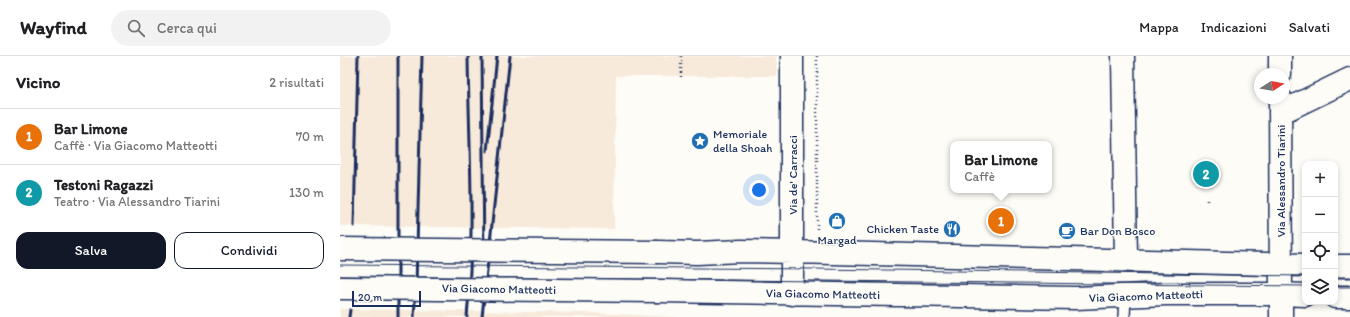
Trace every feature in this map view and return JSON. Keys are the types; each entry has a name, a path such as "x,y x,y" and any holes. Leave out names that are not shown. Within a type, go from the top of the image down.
{"main road":[{"name":"Via de' Carracci","path":"792,56 792,294"},
{"path":"1123,56 1126,260"},
{"path":"1280,56 1280,68"},
{"path":"1280,105 1350,79"},
{"name":"Via Alessandro Tiarini","path":"1280,105 1281,317"},
{"path":"340,250 697,253 741,251 1302,265"},
{"path":"1338,266 1350,266"},
{"name":"Via Giacomo Matteotti","path":"340,288 658,291 1076,298 1166,294 1302,295"},
{"path":"1338,297 1350,297"}],"lane":[{"path":"1124,317 1125,296"}],"path":[{"path":"680,76 681,56"},
{"path":"817,56 817,229"}],"shaded area":[{"path":"340,56 776,56 777,76 616,76 614,229 340,226"},
{"path":"340,309 592,313 679,317 340,317"}],"tram line":[{"path":"340,265 816,269 1302,276"},
{"path":"340,276 1302,286"},
{"path":"1338,277 1350,277"},
{"path":"1338,287 1350,287"}],"railway":[{"path":"354,226 358,56"},
{"path":"398,56 398,317"},
{"path":"414,317 422,56"},
{"path":"467,317 471,252 468,56"},
{"path":"482,56 484,260"},
{"path":"487,151 497,56"},
{"path":"482,317 510,56"},
{"path":"349,317 350,310"}],"place":[{"name":"Memoriale della Shoah","path":"700,141"},
{"name":"Testoni Ragazzi","path":"1206,174"},
{"name":"Margad","path":"837,221"},
{"name":"Bar Limone","path":"1001,221"},
{"name":"Chicken Taste","path":"952,229"},
{"name":"Bar Don Bosco","path":"1067,231"}]}
